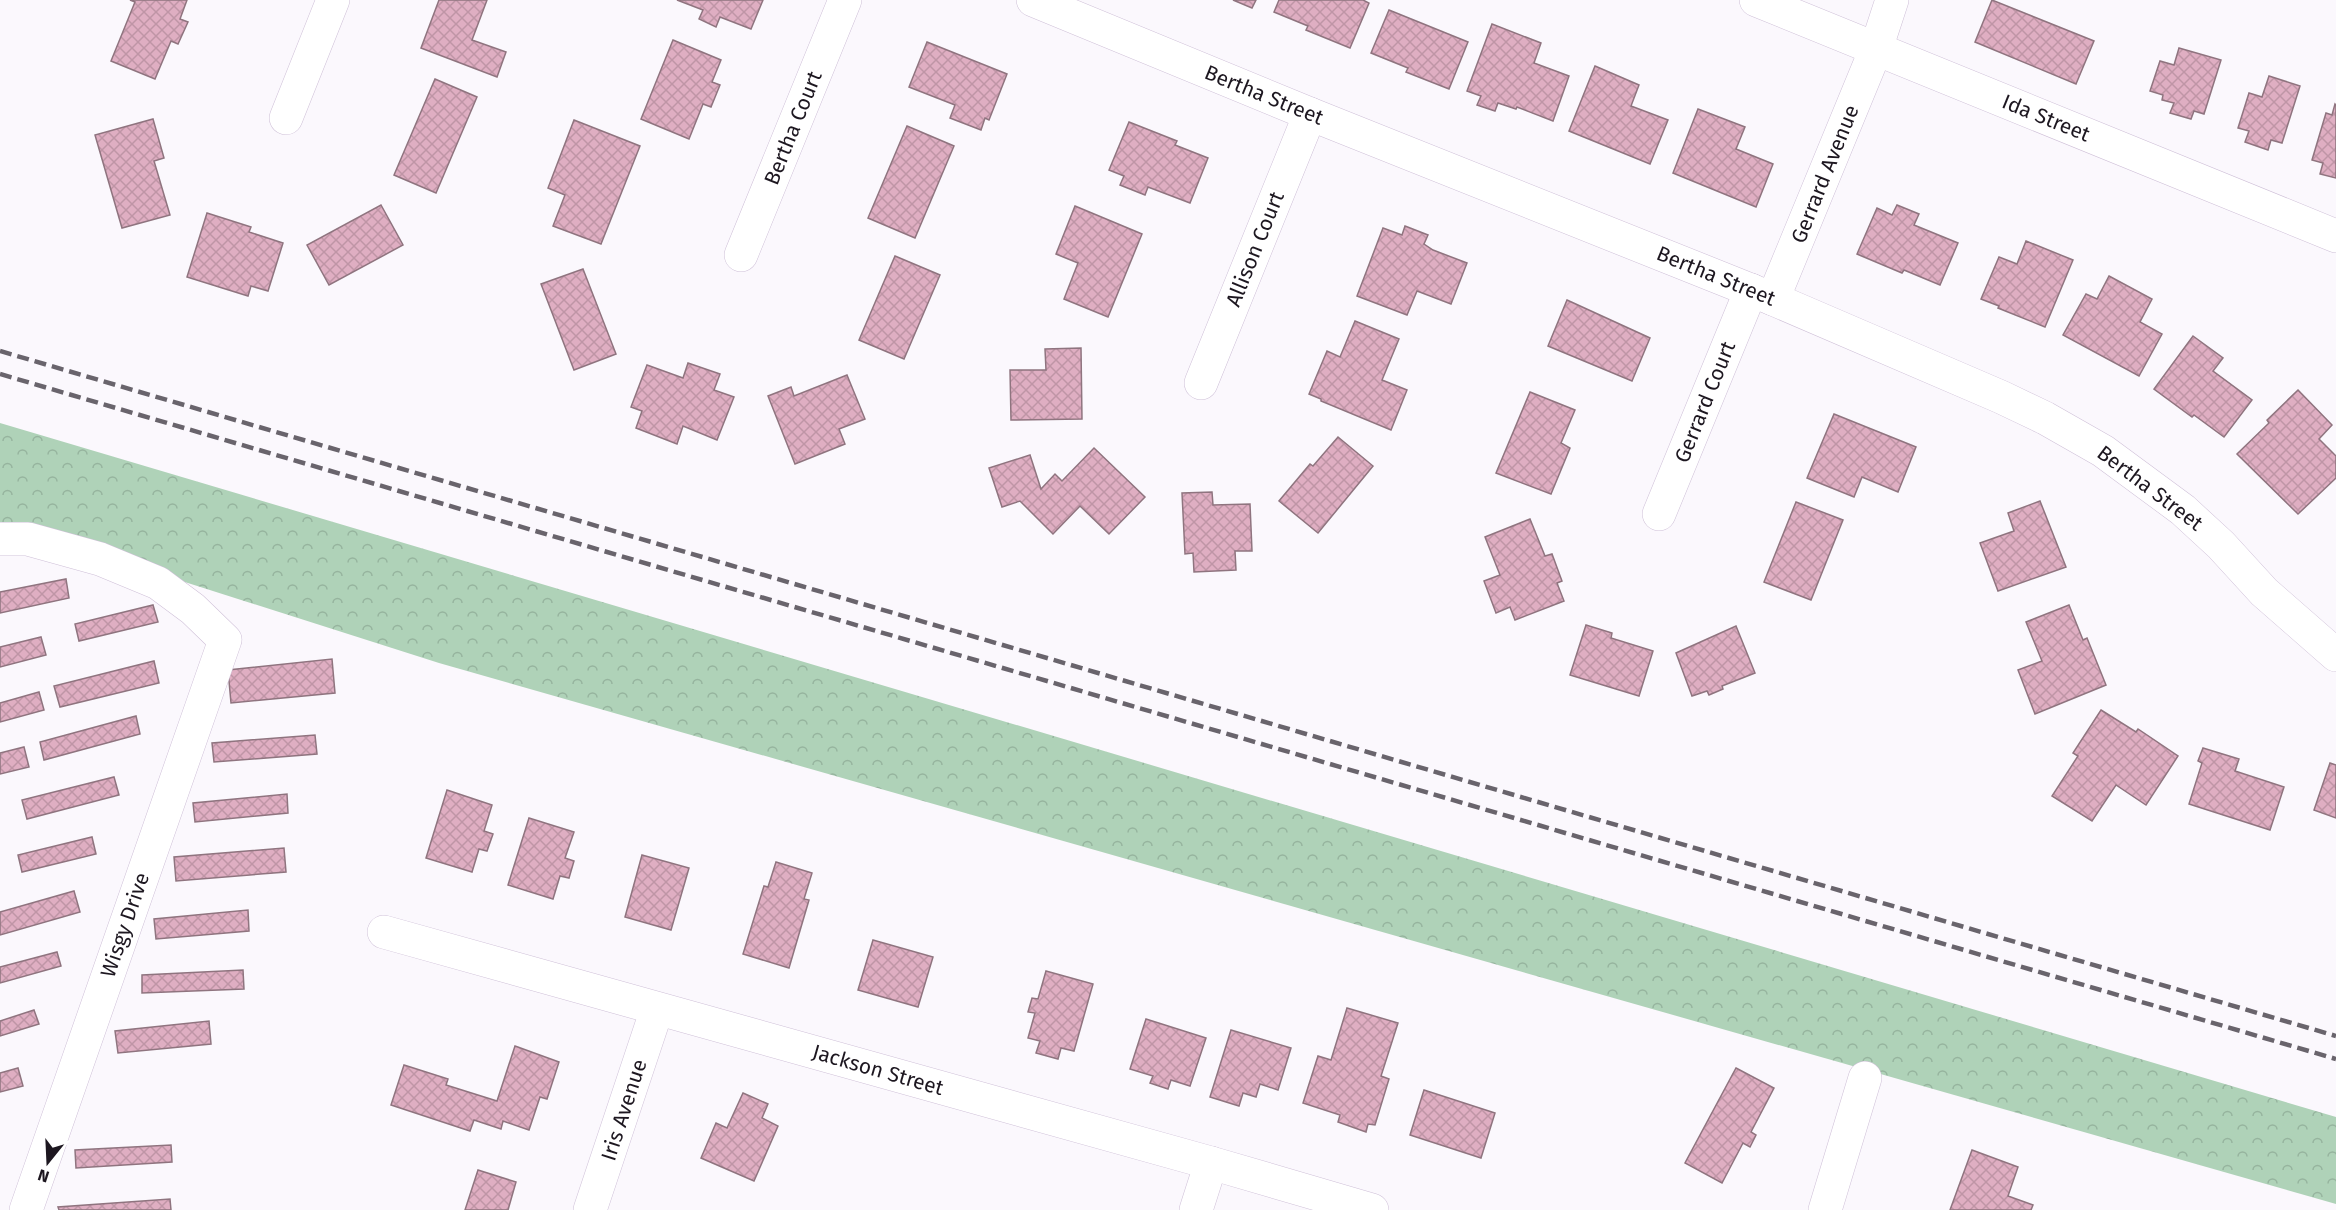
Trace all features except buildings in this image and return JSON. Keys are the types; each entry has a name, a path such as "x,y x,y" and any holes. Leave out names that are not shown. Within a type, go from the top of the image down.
{"street":[{"path":"286,118 333,0"},
{"name":"Bertha Court","path":"741,255 845,0"},
{"name":"Bertha Street","path":"1033,0 1310,114 1762,294 2045,418 2103,451 2156,488 2221,544 2264,592 2336,655"},
{"name":"Ida Street","path":"1756,0 2336,236"},
{"name":"Gerrard Avenue","path":"1762,294 1876,49 1892,0"},
{"name":"Allison Court","path":"1201,383 1310,114"},
{"name":"Gerrard Court","path":"1659,514 1762,294"},
{"name":"Wisgy Drive","path":"0,539 28,539 100,559 158,583 193,609 225,640 26,1210"},
{"name":"Jackson Street","path":"384,932 1372,1210"},
{"name":"Iris Avenue","path":"590,1210 657,1009"},
{"path":"1825,1210 1865,1078"},
{"path":"1196,1210 1211,1163"}],"green space":[{"path":"0,423 2336,1117 2336,1204 439,663 0,523"}],"railway":[{"path":"0,351 2336,1036"},
{"path":"0,374 2336,1059"}]}
